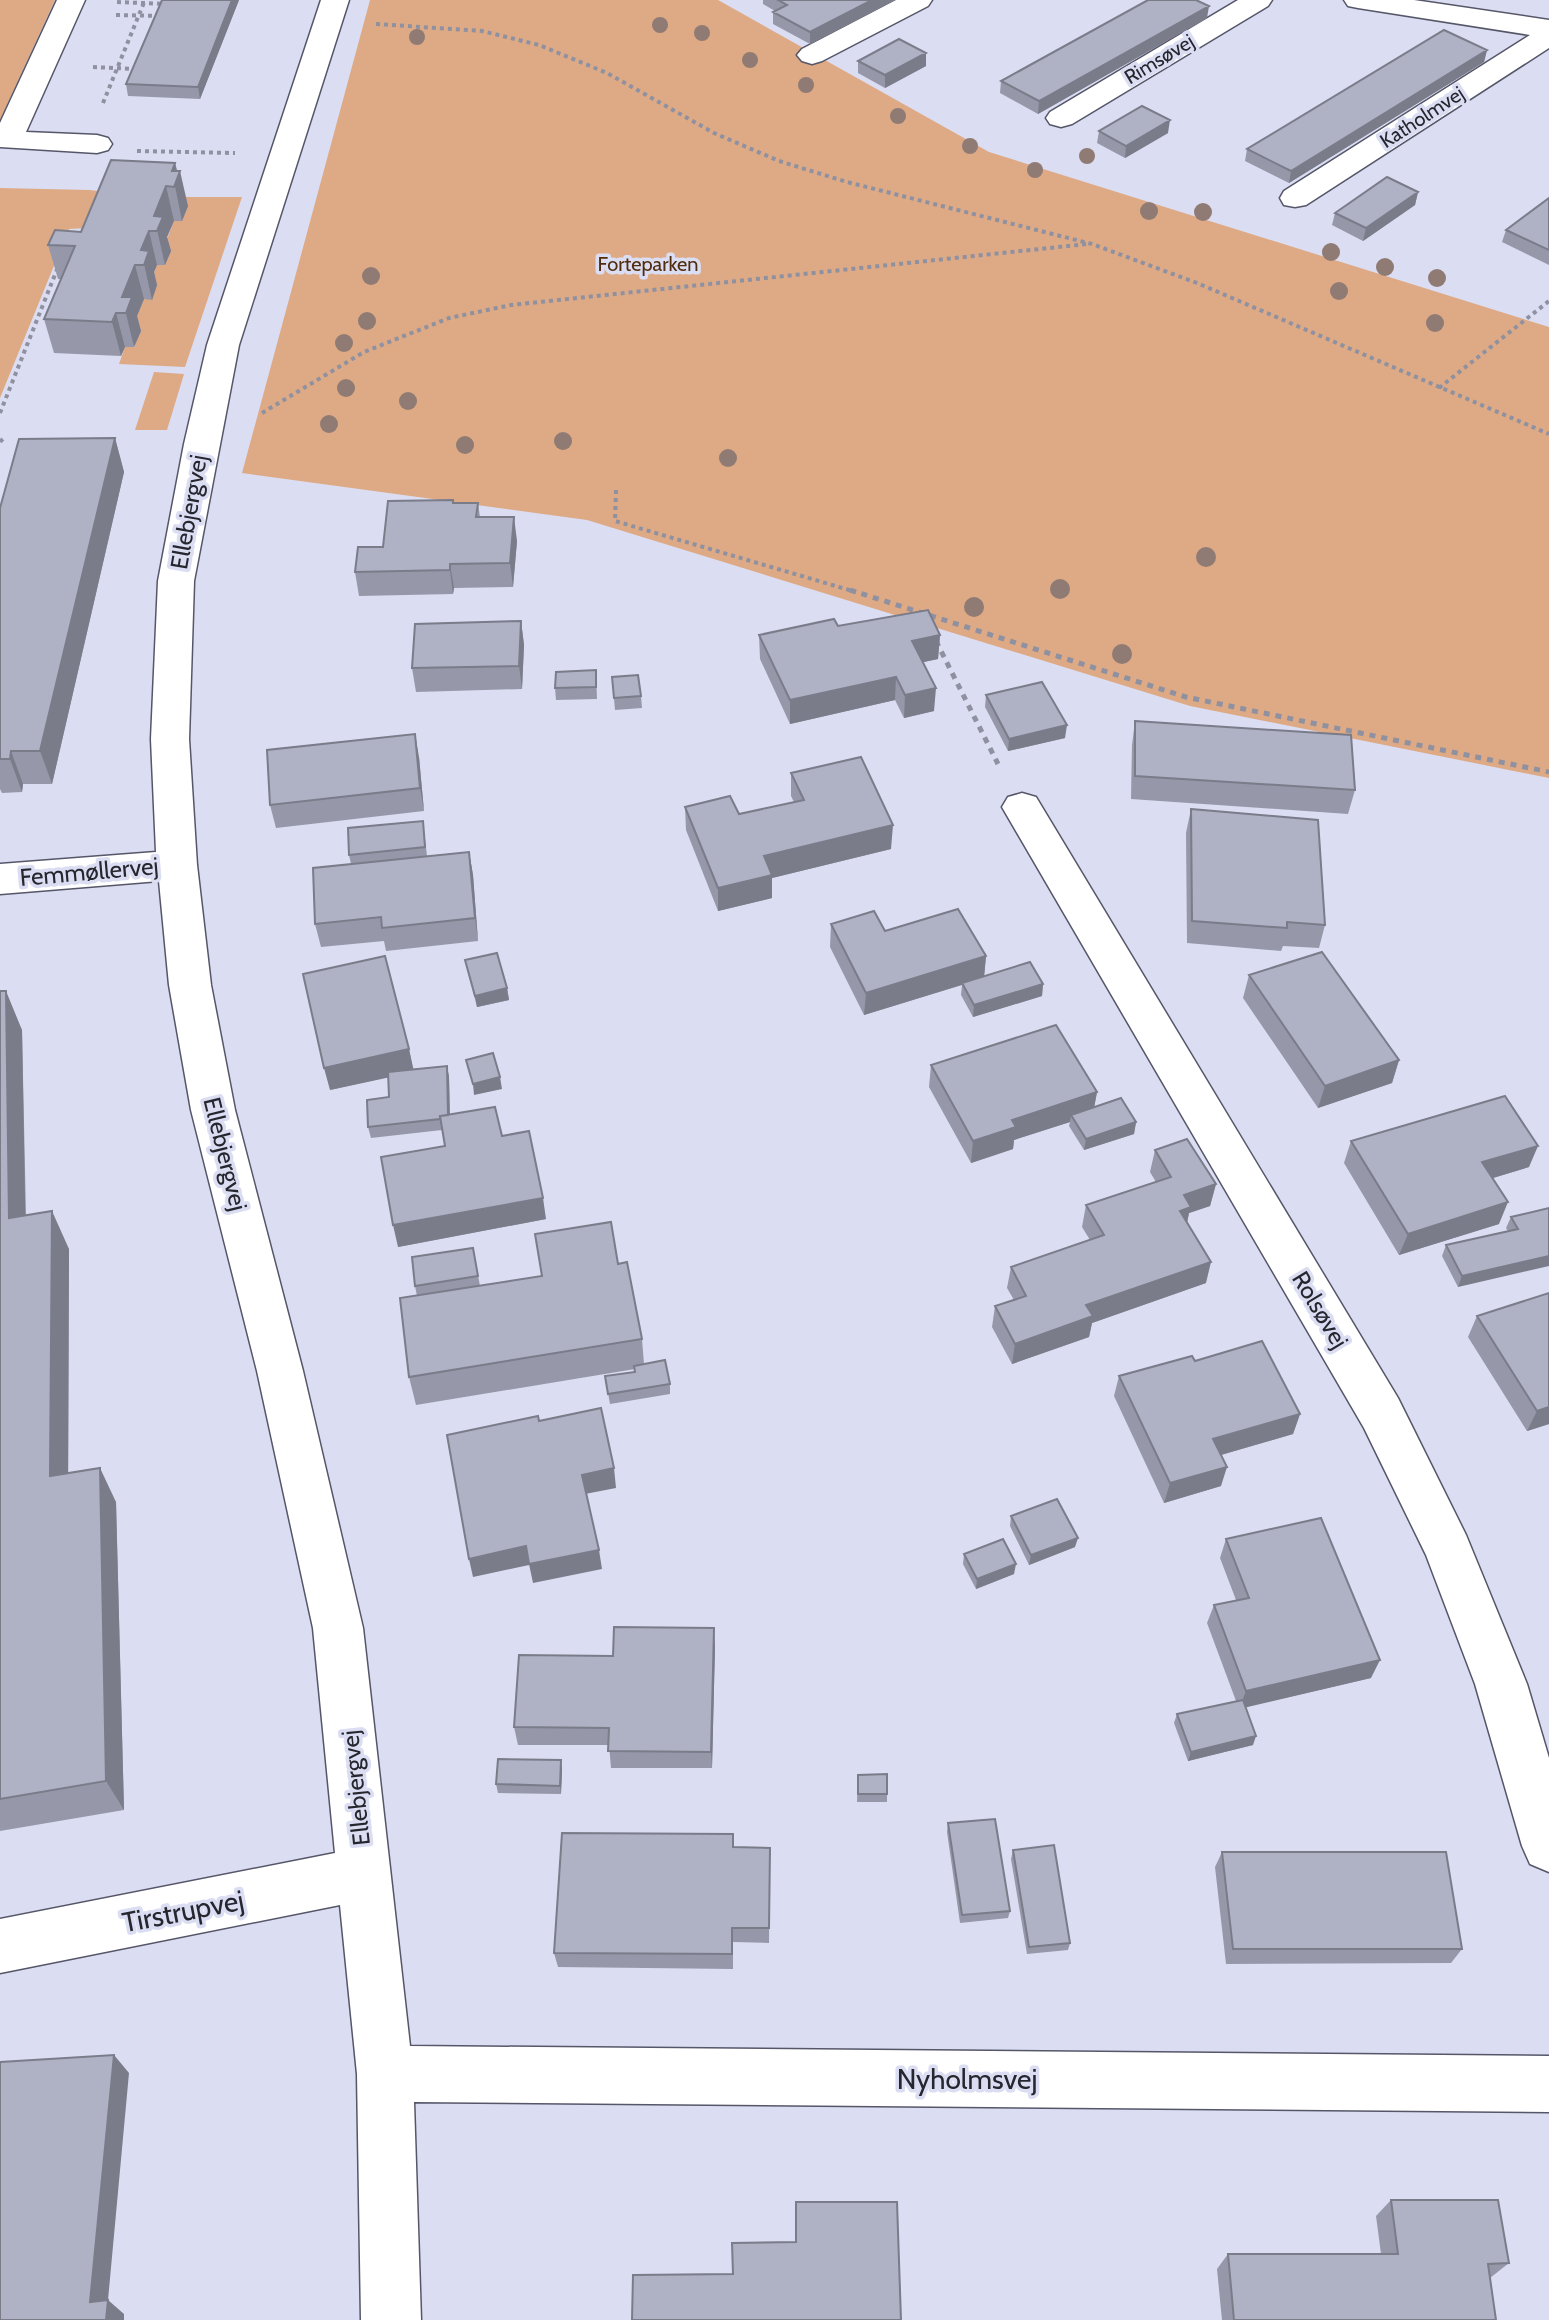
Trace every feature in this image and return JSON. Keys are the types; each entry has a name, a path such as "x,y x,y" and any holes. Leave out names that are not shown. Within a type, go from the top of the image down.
{"street":[{"path":"71,0 7,140 97,144"},
{"path":"812,55 918,0"},
{"name":"Rimsøvej","path":"1061,118 1258,0"},
{"path":"1358,0 1549,32"},
{"name":"Ellebjergvej","path":"331,11 223,345 201,444 176,581 170,739 177,865 190,985 213,1110 280,1371 338,1628 385,2074 391,2320"},
{"name":"Katholmvej","path":"1295,198 1549,32"},
{"name":"Rolsøvej","path":"1022,807 1381,1413 1449,1551 1501,1684 1549,1846"},
{"name":"Femmøllervej","path":"0,879 177,865"},
{"name":"Tirstrupvej","path":"0,1946 365,1874"},
{"name":"Nyholmsvej","path":"385,2074 1549,2084"}],"path":[{"path":"102,104 145,0"},
{"path":"331,11 482,31 539,45 607,73 714,133 779,161 847,182 1092,244 1197,283 1549,434"},
{"path":"147,153 284,153"},
{"path":"201,444 276,406 364,352 449,318 511,305 584,296 1092,244"},
{"path":"0,413 61,260"},
{"path":"1439,388 1549,301"},
{"path":"616,490 615,521 928,613 1186,697 1549,772"},
{"path":"928,613 932,626"},
{"path":"936,640 1022,807"}],"green space":[{"path":"0,0 55,0 0,120"},
{"name":"Forteparken","path":"370,0 718,0 989,152 1549,327 1549,778 1190,706 587,520 242,473"},
{"path":"0,188 90,190 120,194 106,227 69,229 0,398"},
{"path":"183,197 242,197 185,367 119,364 125,347 135,347 131,331 174,221 182,221"},
{"path":"154,372 184,374 167,430 135,430"}],"building":[{"path":"162,0 232,0 198,87 126,84"},
{"path":"778,0 872,0 810,32 773,12 787,5"},
{"path":"1148,0 1196,0 1209,6 1039,101 1001,81"},
{"path":"1444,30 1487,50 1291,171 1247,149"},
{"path":"899,39 926,53 885,75 858,61"},
{"path":"1142,106 1170,120 1126,146 1099,131"},
{"path":"111,160 175,163 172,171 180,171 174,187 166,186 154,216 163,217 157,231 149,231 141,250 149,251 144,265 135,265 122,297 132,297 126,313 116,313 112,322 44,319 75,246 48,245 55,230 81,232"},
{"path":"1387,177 1418,192 1366,228 1335,213"},
{"path":"1549,198 1549,250 1506,230"},
{"path":"115,438 40,751 11,751 10,759 0,759 0,508 19,439"},
{"path":"453,500 453,503 478,503 476,517 514,517 510,563 450,564 450,570 355,572 358,547 383,547 388,501"},
{"path":"928,610 940,635 912,641 936,688 905,695 896,677 790,700 759,635 834,619 838,626"},
{"path":"521,621 519,666 412,668 415,624"},
{"path":"596,670 596,687 555,688 556,672"},
{"path":"638,675 641,696 614,698 612,677"},
{"path":"1042,682 1067,725 1009,739 986,695"},
{"path":"1135,721 1351,735 1355,790 1135,776"},
{"path":"415,734 420,788 270,805 267,750"},
{"path":"861,757 893,825 764,856 772,875 718,888 685,807 730,796 739,814 804,800 791,773"},
{"path":"1191,809 1318,820 1325,925 1287,922 1287,928 1192,921"},
{"path":"423,821 425,847 349,855 348,828"},
{"path":"469,852 475,918 382,928 381,917 315,924 313,868"},
{"path":"958,909 986,956 866,993 831,924 874,911 885,931"},
{"path":"1322,952 1399,1060 1325,1086 1249,975"},
{"path":"497,953 507,988 475,996 465,960"},
{"path":"385,956 409,1049 324,1068 303,974"},
{"path":"1030,962 1043,984 974,1005 962,983"},
{"path":"0,991 6,991 9,1218 52,1211 50,1476 100,1468 106,1781 0,1799"},
{"path":"1056,1025 1097,1092 1012,1120 1016,1127 973,1141 931,1065"},
{"path":"493,1053 500,1077 473,1084 466,1060"},
{"path":"447,1066 448,1115 440,1116 440,1119 368,1127 367,1100 389,1097 388,1072"},
{"path":"1505,1096 1538,1146 1482,1162 1508,1202 1408,1234 1351,1141"},
{"path":"1121,1098 1136,1122 1086,1139 1071,1115"},
{"path":"495,1107 502,1136 529,1131 543,1198 393,1225 381,1157 445,1146 440,1116"},
{"path":"1187,1139 1216,1184 1184,1195 1191,1207 1180,1211 1211,1262 1086,1305 1093,1316 1015,1344 995,1306 1026,1296 1011,1267 1104,1235 1086,1205 1171,1177 1155,1150"},
{"path":"1549,1208 1549,1256 1462,1276 1446,1245 1518,1229 1511,1217"},
{"path":"611,1222 618,1264 627,1262 642,1339 409,1377 400,1298 542,1276 535,1234"},
{"path":"473,1248 478,1276 415,1286 412,1257"},
{"path":"1549,1293 1549,1407 1537,1411 1477,1316"},
{"path":"1262,1341 1300,1414 1213,1439 1227,1467 1170,1483 1119,1376 1192,1356 1195,1361"},
{"path":"665,1360 670,1384 608,1394 605,1376 635,1372 634,1366"},
{"path":"601,1408 614,1468 582,1475 599,1550 529,1564 526,1546 469,1559 447,1435 538,1416 539,1421"},
{"path":"1057,1499 1078,1538 1031,1555 1011,1516"},
{"path":"1321,1518 1380,1660 1246,1691 1214,1605 1249,1598 1226,1539"},
{"path":"1003,1539 1016,1564 977,1579 964,1554"},
{"path":"614,1627 714,1628 711,1752 608,1751 609,1728 514,1727 519,1655 613,1656"},
{"path":"1243,1700 1256,1736 1191,1752 1177,1714"},
{"path":"498,1759 561,1760 560,1786 496,1784"},
{"path":"887,1774 887,1794 858,1794 858,1775"},
{"path":"995,1819 1010,1911 962,1915 948,1823"},
{"path":"562,1833 733,1834 733,1847 770,1848 769,1928 732,1928 732,1954 554,1953"},
{"path":"1054,1845 1070,1943 1029,1947 1013,1850"},
{"path":"1222,1852 1446,1852 1462,1949 1233,1949"},
{"path":"114,2055 90,2302 108,2300 106,2320 0,2320 0,2062"},
{"path":"1391,2200 1498,2200 1509,2263 1488,2264 1496,2320 1234,2320 1228,2254 1398,2254"},
{"path":"796,2202 897,2202 901,2320 632,2320 633,2275 733,2274 732,2243 796,2242"}]}
